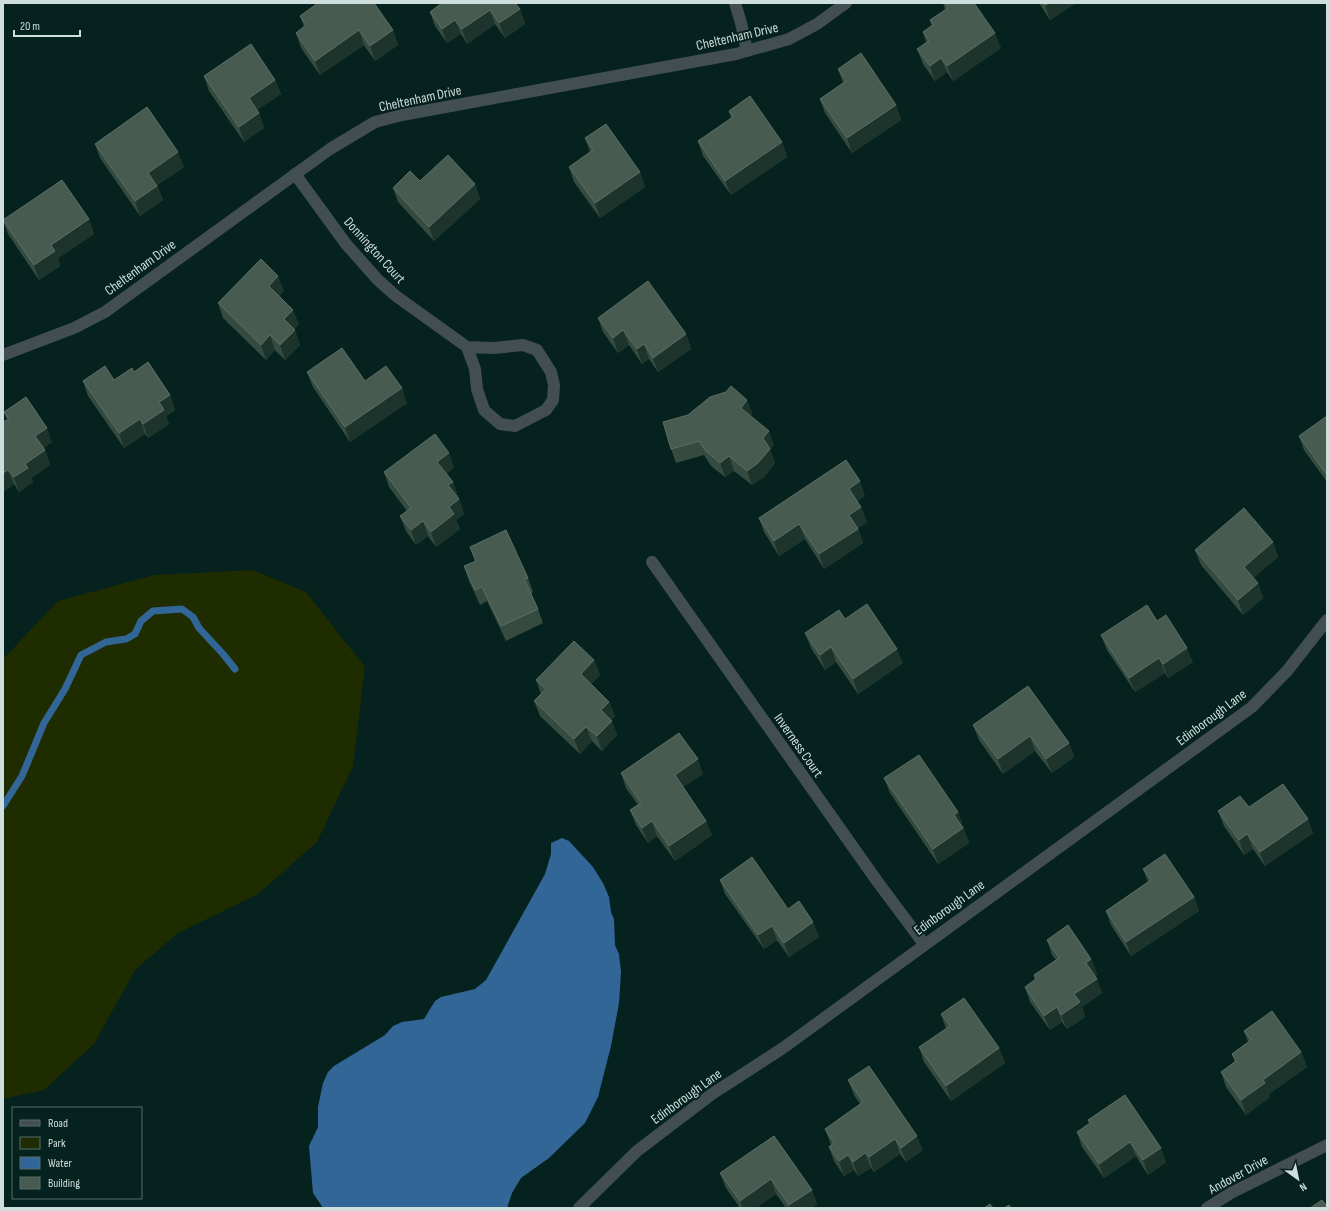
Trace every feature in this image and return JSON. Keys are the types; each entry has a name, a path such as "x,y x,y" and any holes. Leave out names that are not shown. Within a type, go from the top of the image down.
{"street":[{"path":"735,3 747,51"},
{"name":"Cheltenham Drive","path":"3,355 74,328 105,312 349,136 375,122 402,115 747,51 788,39 817,24 846,3"},
{"name":"Donnington Court","path":"295,174 346,244 378,280 396,296 467,347"},
{"path":"523,345 537,350 551,372 554,385 553,400 546,410 515,426 500,424 484,410 477,389 475,369 467,347 494,348 523,345"},
{"name":"Inverness Court","path":"652,562 877,881 924,944"},
{"name":"Edinborough Lane","path":"579,1208 637,1151 712,1094 783,1048 1252,707 1287,672 1327,620"},
{"name":"Andover Drive","path":"1207,1208 1231,1193 1327,1145"}],"green space":[{"path":"253,570 306,592 365,667 353,766 317,842 258,894 178,933 135,970 94,1044 44,1090 3,1099 3,659 58,601 154,575"}],"water":[{"path":"562,838 569,841 593,867 603,883 609,897 611,912 614,919 615,945 619,954 621,972 619,1003 611,1046 598,1097 585,1123 549,1158 521,1178 512,1193 507,1208 323,1208 313,1193 309,1146 318,1127 318,1107 323,1083 328,1072 334,1066 385,1035 393,1026 402,1022 424,1019 435,1001 441,997 475,989 486,980 545,874 551,854 551,843"}],"building":[{"path":"318,3 374,3 393,30 370,46 359,30 315,61 296,33 306,25 300,16"},
{"path":"442,3 515,3 520,9 499,23 490,10 462,29 455,20 442,29 430,12"},
{"path":"945,3 974,3 995,33 947,66 941,58 930,66 917,49 929,41 923,32 933,25 930,20 948,8"},
{"path":"251,44 275,80 249,98 259,113 239,127 204,76"},
{"path":"861,53 896,105 847,138 820,99 846,81 838,69"},
{"path":"750,96 782,142 725,181 698,141 733,117 729,111"},
{"path":"147,107 178,152 148,173 157,186 135,201 95,144"},
{"path":"606,124 640,172 595,203 569,167 593,150 585,138"},
{"path":"448,155 475,184 429,227 393,188 410,171 420,181"},
{"path":"62,180 89,219 51,245 55,251 34,265 3,220"},
{"path":"261,259 278,276 269,286 293,310 284,319 295,330 280,345 270,335 261,345 218,303"},
{"path":"648,281 686,334 653,358 644,344 637,349 623,330 613,338 598,318"},
{"path":"342,348 365,381 386,366 402,388 345,427 307,372"},
{"path":"148,362 170,395 159,402 164,410 143,424 140,419 119,433 83,381 105,366 114,380 132,368 134,372"},
{"path":"731,386 747,400 741,408 769,431 763,438 770,449 758,463 747,471 729,456 720,463 706,451 699,441 671,449 663,422 688,415 710,397 726,392"},
{"path":"26,397 47,428 35,436 45,450 25,464 28,468 14,477 8,470 3,473 3,422 9,419 4,412"},
{"path":"1327,416 1327,475 1299,436"},
{"path":"435,434 449,453 437,462 453,482 448,485 459,499 449,507 454,514 431,532 423,521 411,530 400,516 411,508 384,472"},
{"path":"846,460 860,481 849,489 861,507 849,515 858,529 819,554 799,524 774,541 759,518"},
{"path":"1244,508 1273,542 1244,567 1258,583 1238,600 1195,550"},
{"path":"506,530 528,578 524,579 538,609 501,626 482,587 475,590 464,566 476,561 470,547"},
{"path":"867,604 897,649 853,679 831,647 820,655 805,633 839,610 845,619"},
{"path":"1147,605 1157,621 1166,615 1187,648 1163,664 1159,658 1129,678 1101,635"},
{"path":"574,641 594,660 581,674 609,702 601,710 612,721 597,736 586,727 574,739 534,701 546,689 536,680"},
{"path":"1028,686 1069,743 1046,759 1030,736 998,759 973,725"},
{"path":"679,733 698,759 675,775 706,821 669,846 652,821 642,828 630,810 641,803 621,773"},
{"path":"919,755 958,812 954,815 963,828 933,849 884,778"},
{"path":"1283,784 1308,819 1260,852 1247,834 1239,840 1218,811 1240,796 1249,807"},
{"path":"1165,854 1194,897 1126,942 1106,911 1151,880 1143,869"},
{"path":"752,857 788,909 799,901 813,922 784,943 772,926 758,935 720,880"},
{"path":"1068,925 1091,959 1086,963 1097,979 1074,994 1080,1002 1061,1015 1057,1007 1044,1016 1025,987 1036,979 1034,975 1059,958 1047,940"},
{"path":"964,998 999,1048 946,1086 919,1047 950,1026 941,1014"},
{"path":"1272,1011 1301,1052 1263,1080 1265,1083 1241,1100 1221,1072 1236,1061 1232,1054 1251,1040 1244,1031"},
{"path":"869,1066 917,1136 901,1148 895,1139 869,1157 865,1153 853,1162 848,1155 839,1161 829,1147 834,1143 825,1129 863,1102 848,1080"},
{"path":"1125,1095 1161,1148 1143,1160 1130,1142 1099,1164 1077,1132 1090,1123 1088,1120"},
{"path":"774,1136 812,1190 789,1205 771,1179 740,1201 720,1173"},
{"path":"1322,1200 1327,1208 1310,1208"},
{"path":"990,1204 993,1208 984,1208"},
{"path":"1009,1205 1011,1208 1004,1208"}],"waterway":[{"path":"3,806 22,776 44,723 65,689 81,655 106,642 126,639 135,634 141,621 153,611 182,609 193,617 199,628 235,669"}]}
